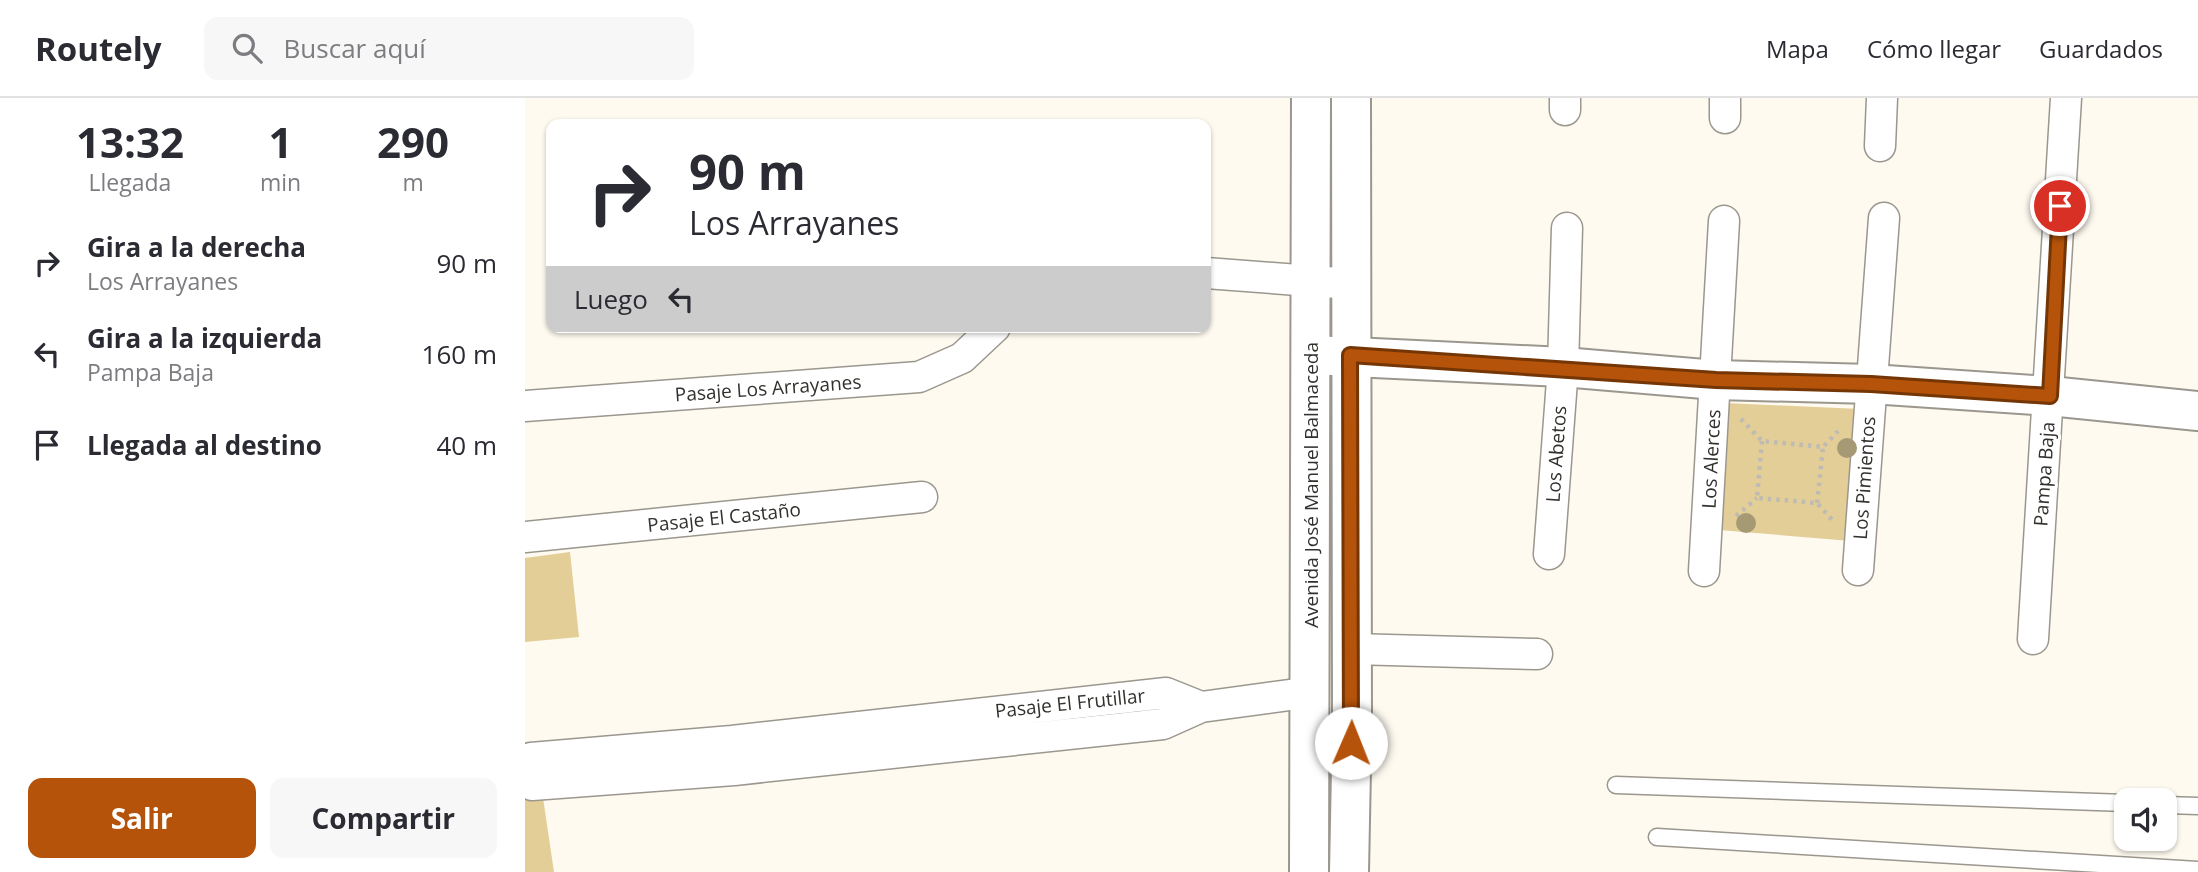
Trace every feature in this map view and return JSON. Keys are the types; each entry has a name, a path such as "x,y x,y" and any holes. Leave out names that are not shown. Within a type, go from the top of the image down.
{"main road":[{"name":"Avenida José Manuel Balmaceda","path":"1309,872 1312,692 1311,98"},
{"name":"Avenida José Manuel Balmaceda","path":"1349,872 1352,649 1351,98"},
{"path":"1311,355 1563,367 1716,380 1871,384 2050,396 2198,411"}],"street":[{"path":"1880,146 1882,98"},
{"name":"Pampa Baja","path":"2033,639 2050,396 2066,98"},
{"name":"Los Pimientos","path":"1858,570 1884,218"},
{"name":"Los Alerces","path":"1705,571 1724,221"},
{"name":"Los Abetos","path":"1549,554 1563,367 1567,228"},
{"path":"1211,273 1351,284"},
{"name":"Pasaje Los Arrayanes","path":"525,406 919,377 962,358 989,333"},
{"name":"Pasaje El Castaño","path":"525,537 922,497"},
{"path":"1352,649 1537,654"},
{"name":"Pasaje El Frutillar","path":"525,762 531,758 940,748 1163,724 1201,706 1312,692"},
{"name":"Pasaje El Frutillar","path":"525,779 532,785 733,755 936,719 1166,693 1201,706"},
{"path":"936,719 940,748"}],"lane":[{"path":"1616,785 2114,803"},
{"path":"2177,805 2198,806"},
{"path":"1657,837 2198,870"}],"path":[{"path":"1735,412 1762,441 1823,447"},
{"path":"1817,503 1823,447 1841,428"},
{"path":"1762,441 1758,498 1817,503 1842,531"}],"shaded area":[{"path":"1725,403 1860,409 1851,541 1719,530"},
{"path":"570,552 579,637 525,642 525,558"},
{"path":"542,791 554,872 525,872 525,792"}],"route":[{"path":"1351,743 1350,355 1563,367 1716,380 1871,384 2050,396 2060,206"}]}
